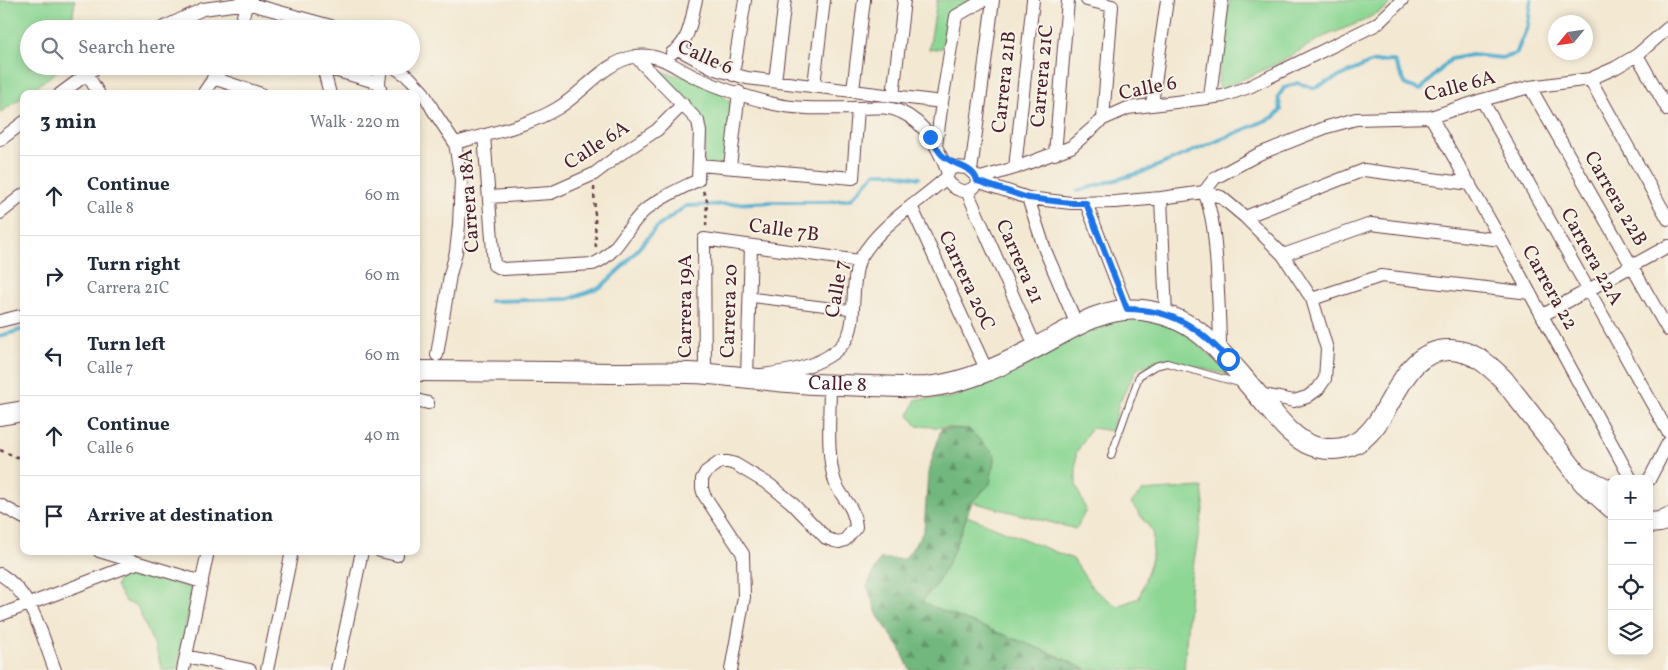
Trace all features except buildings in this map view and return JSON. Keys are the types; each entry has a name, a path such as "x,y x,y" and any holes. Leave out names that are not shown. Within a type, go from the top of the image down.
{"main road":[{"name":"Calle 8","path":"420,371 705,374 798,383 924,387 957,381 987,371 1096,317 1127,309 1139,309 1166,315 1185,322 1198,330 1224,355 1280,422 1305,442 1317,448 1341,447 1358,441 1372,431 1411,368 1432,353 1444,350 1468,353 1491,366 1584,483 1608,504"},
{"path":"0,415 20,412"},
{"path":"1653,523 1668,518"}],"street":[{"path":"661,59 678,49 687,37 696,0"},
{"path":"733,75 745,0"},
{"path":"775,81 785,0"},
{"path":"814,85 824,0"},
{"path":"853,90 864,0"},
{"path":"894,96 904,0"},
{"path":"939,151 942,102 956,16 984,0"},
{"path":"993,0 962,177 1028,198 1071,203 1161,198 1204,192 1221,197 1245,217 1283,255 1312,299 1327,349 1326,379 1318,389 1307,397 1294,402 1253,390"},
{"name":"Carrera 21B","path":"1015,168 1033,0"},
{"name":"Carrera 21C","path":"1055,154 1068,0"},
{"path":"1152,104 1167,0"},
{"path":"1210,97 1222,0"},
{"name":"Calle 6","path":"455,143 522,126 574,97 605,69 635,56 648,55 661,59 696,77 774,104 800,107 886,107 902,112 923,127 939,151 962,177 1015,168 1072,147 1102,119 1128,108 1223,96 1249,87 1377,24 1402,0"},
{"path":"242,20 249,1"},
{"path":"179,20 203,9 249,1 312,20"},
{"path":"1095,1 1112,6 1102,119"},
{"name":"Calle 6A","path":"1204,192 1215,178 1259,154 1327,127 1356,119 1431,117 1530,87 1590,79 1637,55 1668,28"},
{"path":"678,49 707,66 733,75 942,102"},
{"path":"1637,55 1668,110"},
{"path":"596,263 607,256 645,210 698,180 700,132 698,121 635,56"},
{"path":"65,90 85,75"},
{"path":"93,75 98,90"},
{"path":"206,90 215,75"},
{"path":"324,75 329,90"},
{"path":"344,75 380,88 380,75"},
{"path":"406,75 423,92 455,143 460,180 456,252 450,275 437,355"},
{"path":"213,78 249,90"},
{"path":"1590,79 1668,219"},
{"name":"Carrera 22B","path":"1530,87 1668,330"},
{"path":"730,166 739,92"},
{"name":"Carrera 22A","path":"1482,100 1668,432"},
{"name":"Calle 6A","path":"490,197 551,193 594,174 619,154 657,130 683,104"},
{"path":"699,165 730,166 853,178 858,108"},
{"name":"Carrera 22","path":"1431,117 1501,240 1629,475"},
{"path":"0,140 20,125"},
{"name":"Carrera 18A","path":"484,135 494,265 503,268 596,263"},
{"path":"1245,217 1364,170 1470,184"},
{"name":"Carrera 21","path":"962,177 1036,348"},
{"name":"Calle 7","path":"747,377 777,374 799,368 830,356 840,347 848,335 852,321 859,261 876,236 891,220 911,206 929,194 962,177"},
{"path":"1204,192 1213,223 1224,355"},
{"path":"0,213 20,197"},
{"path":"1028,198 1045,250 1077,325"},
{"path":"1161,198 1166,315"},
{"path":"1086,203 1127,309"},
{"name":"Carrera 20C","path":"911,206 987,371"},
{"path":"1283,255 1371,224 1501,240"},
{"name":"Calle 7B","path":"704,239 859,261"},
{"name":"Carrera 19A","path":"704,239 705,374"},
{"name":"Carrera 20","path":"747,377 751,246"},
{"path":"1542,315 1668,246"},
{"path":"1312,299 1381,276 1530,293"},
{"path":"749,298 853,310"},
{"path":"0,321 20,316"},
{"path":"731,670 744,597 742,554 708,503 702,488 702,479 706,472 720,462 735,464 758,477 791,502 826,538 839,542 845,540 856,527 855,514 836,484 832,471 830,384"},
{"path":"1652,475 1668,443"},
{"path":"1572,468 1608,485"},
{"path":"0,505 20,516"},
{"path":"112,555 202,582"},
{"path":"183,670 207,555"},
{"path":"267,670 291,555"},
{"path":"337,670 361,555"},
{"path":"0,616 137,563"},
{"path":"0,574 16,586 30,604 55,670"},
{"path":"186,656 250,670"}],"lane":[{"path":"1111,456 1139,376 1155,366 1167,363 1253,390"}],"path":[{"path":"594,174 596,263"},
{"path":"707,200 707,222"},
{"path":"0,450 20,458"}],"green space":[{"path":"0,0 75,0 72,20 20,20 20,75 52,75 31,90 20,90 20,99 0,113"},
{"path":"937,0 971,0 949,19 942,48 929,50"},
{"path":"1229,0 1393,0 1386,8 1363,21 1323,37 1280,62 1220,90 1218,84"},
{"path":"653,70 709,82 737,109 730,173 704,169 704,128"},
{"path":"1123,316 1153,320 1182,330 1233,376 1165,359 1137,369 1119,403 1112,431 1091,428 1076,453 1076,485 1086,510 1076,529 972,502 990,484 969,429 917,426 909,415 916,399 950,398 997,380 1089,327"},
{"path":"941,429 969,429 995,455 990,484 972,502 950,560 936,585 922,602 1087,670 910,670 900,648 878,616 867,586 880,559 905,559 924,531 928,473"},
{"path":"1202,487 1204,504 1191,578 1184,670 1087,670 1054,654 973,624 921,602 943,572 967,516 1073,559 1093,589 1117,606 1139,598 1152,558 1153,532 1131,503 1142,491"},
{"path":"133,570 193,589 177,670 162,670 157,652 137,606 126,602 116,587 120,574"}],"waterway":[{"path":"1077,191 1143,172 1274,117 1281,110 1278,97 1284,88 1297,83 1314,88 1372,62 1394,61 1406,85 1420,90 1451,59 1471,55 1502,58 1516,54 1528,25 1531,0"},
{"path":"490,301 569,299 601,287 625,264 656,228 686,206 774,202 829,202 851,199 875,173 892,173 919,178"},
{"path":"0,336 20,330"}],"route":[{"path":"930,137 941,155 952,160 960,167 971,170 976,176 977,181 1012,191 1028,198 1086,203 1127,309 1155,312 1185,322 1198,330 1228,359"}]}
